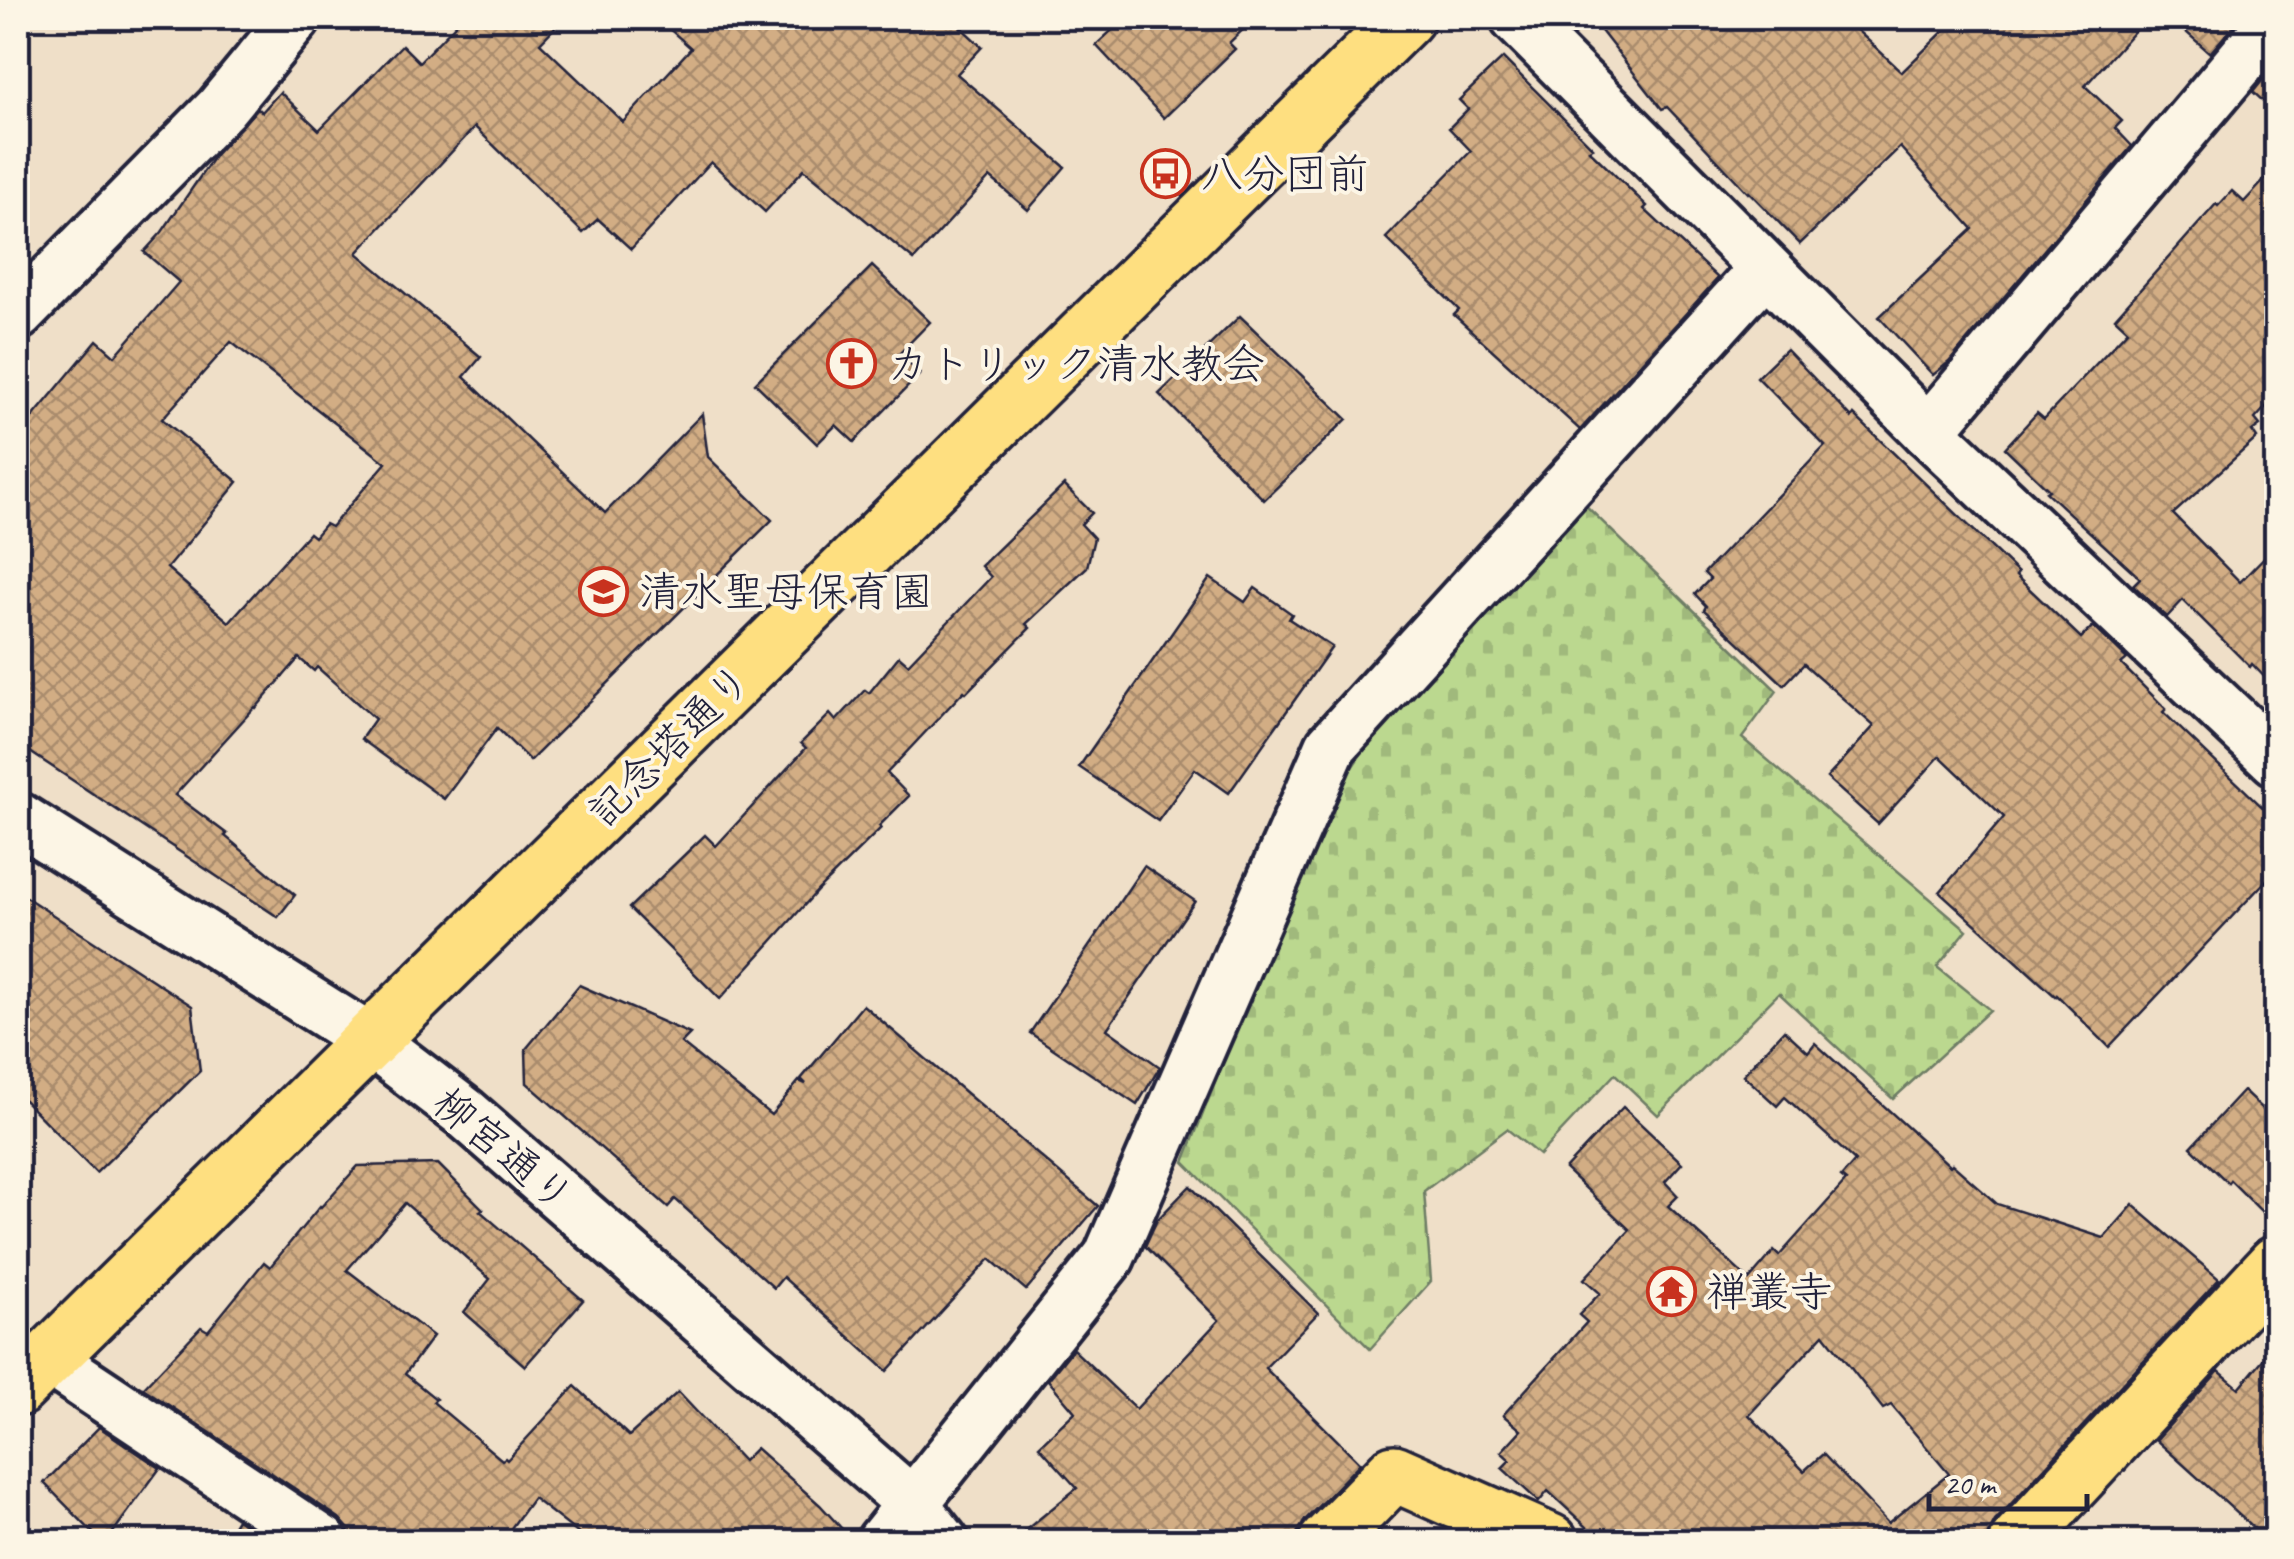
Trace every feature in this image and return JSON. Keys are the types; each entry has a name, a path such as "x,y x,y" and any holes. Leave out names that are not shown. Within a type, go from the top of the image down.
{"main road":[{"name":"記念塔通り","path":"33,1373 1406,18"},
{"path":"2018,1542 2276,1264"},
{"path":"1327,1542 1394,1473 1550,1542"}],"street":[{"path":"18,314 221,108 294,18"},
{"path":"1516,18 1928,432 2275,755"},
{"path":"1928,432 2276,20"},
{"path":"882,1542 1110,1256 1331,746 1766,268"},
{"name":"柳宮通り","path":"18,818 370,1041 465,1113 912,1503 943,1542"},
{"path":"33,1373 323,1542"}],"green space":[{"path":"1577,497 1777,691 1742,738 1967,930 1937,967 1990,1010 1893,1099 1779,993 1658,1115 1615,1074 1539,1155 1507,1129 1424,1191 1431,1281 1370,1349 1184,1162 1286,901 1344,779 1408,686"}],"building":[{"path":"462,18 564,18 540,43 623,122 691,48 657,18 951,18 982,47 957,74 1065,167 1028,210 990,177 914,260 804,169 765,212 711,162 631,249 598,219 583,233 475,127 357,253 481,357 464,377 605,513 702,414 708,457 772,520 530,761 497,728 444,799 361,739 375,719 317,667 314,671 299,658 175,795 227,834 295,895 278,917 18,744 18,435 97,340 115,356 179,282 144,252 215,155 258,108 262,112 280,92 319,130 402,45 419,62","holes":["231,342 386,463 331,527 325,524 314,537 309,533 229,622 167,568 238,482 162,419"]},
{"path":"1125,18 1255,18 1229,43 1235,49 1164,118 1096,45"},
{"path":"1591,18 1690,18 1698,29 1714,18 1844,18 1902,72 1957,18 2146,18 2085,86 2122,121 2115,128 2132,146 1949,362 1933,375 1879,317 1973,229 1900,147 1800,244 1667,107 1662,109"},
{"path":"2170,18 2240,18 2210,53"},
{"path":"1503,58 1593,148 1589,150 1647,206 1644,209 1718,278 1580,430 1454,315 1459,310 1386,238 1471,151 1449,128 1468,109 1459,100"},
{"path":"2276,64 2276,113 2253,92"},
{"path":"2276,168 2276,396 2255,419 2260,425 2252,431 2257,438 2173,514 2240,582 2276,545 2276,689 2183,600 2167,617 2133,585 2140,578 2046,492 2049,490 2005,448 2037,413 2044,419 2128,330 2115,318 2216,204 2232,191 2244,202"},
{"path":"872,266 930,322 899,354 920,374 854,442 836,425 817,444 755,383"},
{"path":"1240,316 1347,419 1264,500 1159,394"},
{"path":"1786,349 1852,418 1854,415 2081,638 2093,626 2127,659 2121,664 2166,709 2163,712 2276,820 2276,870 2109,1047 2057,995 1940,892 2004,817 1940,756 1878,824 1827,778 1874,726 1804,664 1784,685 1704,610 1706,606 1695,594 1710,579 1704,573 1825,446 1757,377"},
{"path":"1064,485 1092,513 1081,524 1094,538 1087,567 1026,624 1030,628 887,773 909,796 720,999 629,908 705,835 716,846 806,748 801,743 830,714 836,721 865,690 869,693 899,656 908,664 991,577 981,566"},
{"path":"1210,578 1245,602 1255,588 1292,614 1289,619 1332,647 1229,793 1195,769 1158,821 1079,767"},
{"path":"1144,866 1195,901 1107,1029 1160,1067 1137,1105 1030,1033"},
{"path":"18,892 192,1006 200,1071 96,1173 18,1094"},
{"path":"579,985 690,1034 681,1043 771,1115 799,1081 806,1084 801,1079 863,1005 1098,1206 1026,1290 990,1259 887,1371 783,1277 774,1288 675,1199 668,1207 527,1083 526,1049"},
{"path":"1784,1030 1808,1052 1815,1043 1997,1204 2104,1238 2133,1205 2219,1279 1995,1521 1988,1542 1603,1542 1548,1491 1539,1502 1502,1468 1510,1460 1501,1452 1521,1430 1503,1415 1587,1322 1579,1315 1600,1293 1584,1279 1630,1230 1565,1169 1623,1107 1682,1163 1665,1182 1678,1196 1668,1206 1749,1280 1774,1251 1779,1256 1846,1181 1841,1177 1855,1161 1785,1097 1777,1106 1743,1075","holes":["1824,1334 1883,1409 1891,1405 1949,1474 1888,1523 1823,1454 1804,1471 1749,1415"]},
{"path":"2243,1091 2276,1122 2276,1226 2191,1147"},
{"path":"438,1164 483,1209 480,1211 583,1300 525,1366 464,1312 490,1279 405,1203 347,1270 433,1336 405,1374 436,1399 433,1402 502,1460 507,1460 575,1386 629,1436 678,1392 743,1461 756,1448 820,1505 854,1542 589,1542 533,1498 501,1542 351,1542 348,1528 339,1518 143,1388 201,1327 208,1331 264,1262 270,1267 358,1166"},
{"path":"1190,1186 1318,1313 1265,1368 1360,1463 1305,1520 1297,1533 1297,1542 1011,1542 1077,1488 1039,1446 1075,1412 1048,1380 1073,1349 1136,1409 1219,1320 1145,1246 1157,1220"},
{"path":"2276,1344 2276,1542 2269,1542 2156,1440 2219,1371 2239,1388"},
{"path":"99,1427 160,1468 106,1542 44,1483"},
{"path":"237,1519 270,1542 223,1542"}],"place":[{"name":"八分団前","path":"1166,173"},
{"name":"カトリック清水教会","path":"852,363"},
{"name":"清水聖母保育園","path":"604,591"},
{"name":"禅叢寺","path":"1671,1291"}]}
